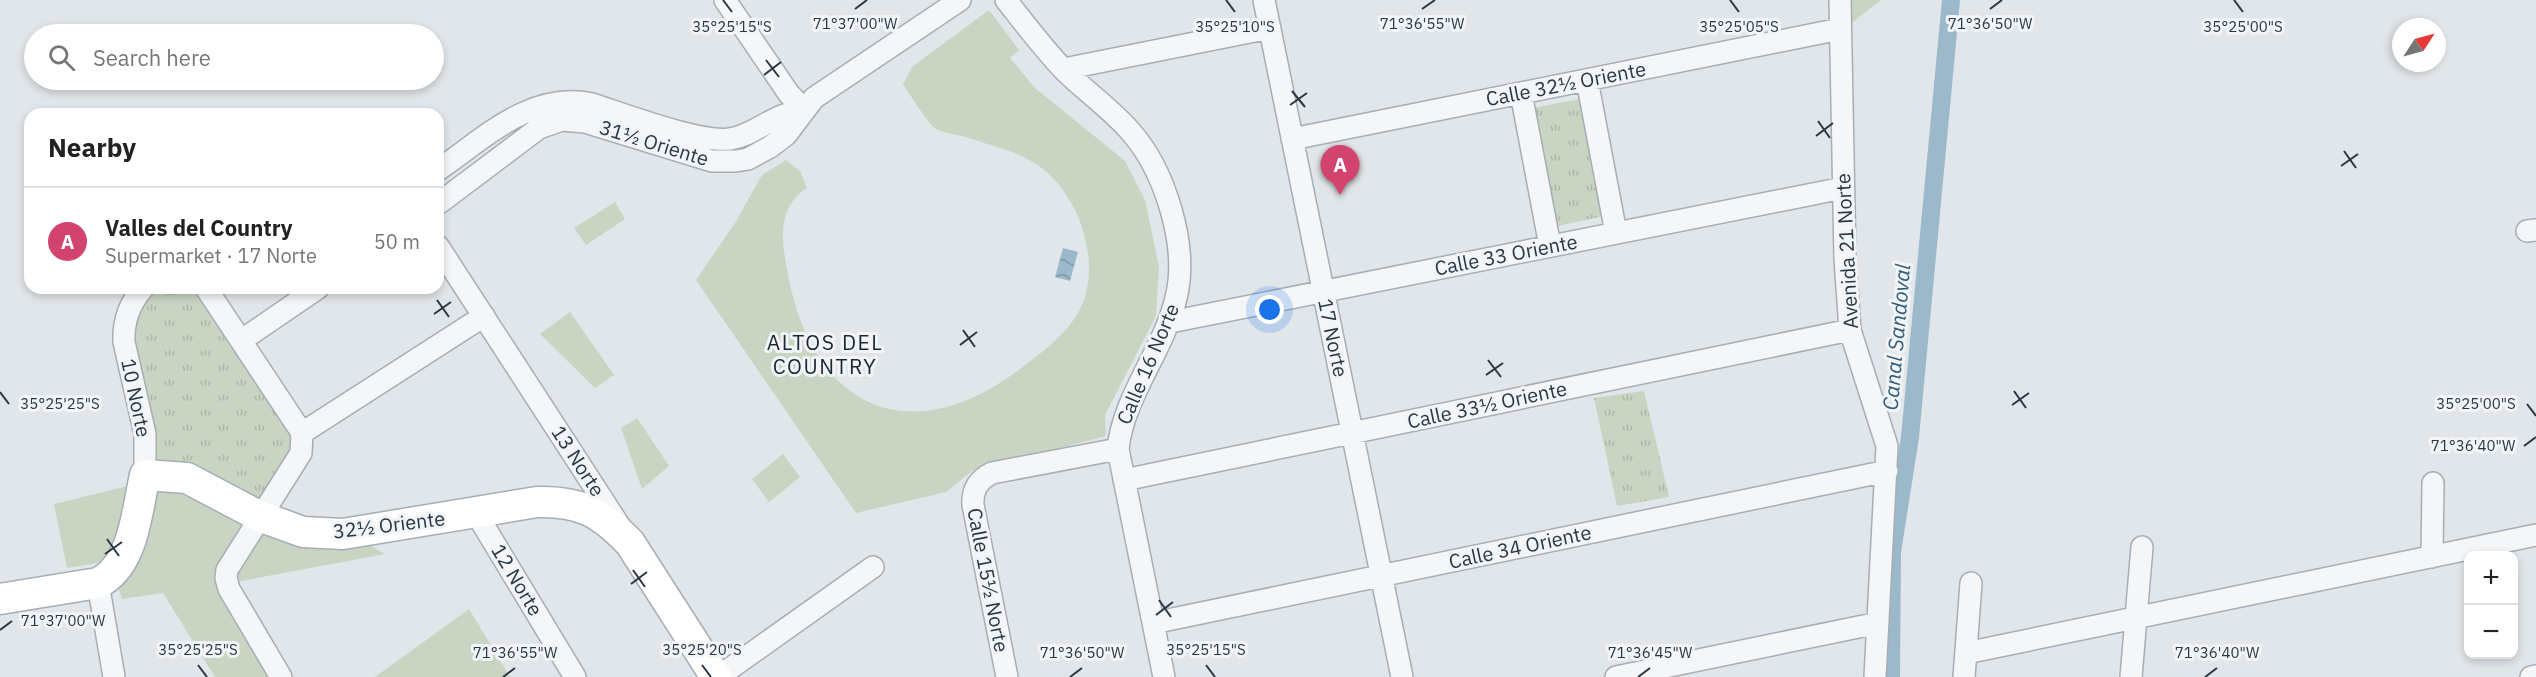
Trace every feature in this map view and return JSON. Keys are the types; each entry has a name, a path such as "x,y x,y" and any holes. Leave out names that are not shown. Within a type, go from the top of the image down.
{"street":[{"path":"725,0 803,113"},
{"name":"31½ Oriente","path":"444,166 526,111 560,110 585,122 700,158 724,162 760,154 786,135 814,98 960,0"},
{"name":"Calle 16 Norte","path":"1006,0 1064,69 1130,130 1154,165 1163,186 1176,237 1179,279 1170,322 1120,429 1118,449 1164,677"},
{"name":"17 Norte","path":"1264,0 1402,677"},
{"name":"Avenida 21 Norte","path":"1840,0 1843,188 1850,330 1887,446 1875,677"},
{"path":"1064,69 1270,28"},
{"name":"Calle 32½ Oriente","path":"1292,139 1840,29"},
{"path":"1587,80 1616,233"},
{"path":"1521,93 1550,246"},
{"path":"444,199 560,110"},
{"name":"Calle 33 Oriente","path":"1170,322 1843,188"},
{"name":"13 Norte","path":"444,255 717,677"},
{"name":"10 Norte","path":"98,583 115,572 124,560 145,475 145,434 124,342 128,310 139,294"},
{"path":"210,294 302,433 301,453 259,516 227,570 226,579 229,589 281,677"},
{"path":"242,340 309,294"},
{"path":"302,433 484,316"},
{"name":"Calle 33½ Oriente","path":"1124,480 1850,330"},
{"name":"Calle 15½ Norte","path":"1007,677 973,505 978,483 997,472 1118,449"},
{"name":"Calle 34 Oriente","path":"1153,623 1887,471"},
{"name":"32½ Oriente","path":"145,475 187,478 259,516 303,532 343,534 537,502 561,501 586,508 615,527 630,543"},
{"path":"2432,556 2433,483"},
{"name":"12 Norte","path":"476,513 575,677"},
{"path":"1966,653 2536,535"},
{"path":"2131,677 2142,547"},
{"path":"717,677 873,567"},
{"path":"0,599 98,583 114,677"},
{"path":"1964,677 1971,583"},
{"path":"1616,677 1878,623"},
{"path":"2531,677 2536,676"}],"green space":[{"path":"1848,0 1881,0 1849,25"},
{"path":"989,10 1019,50 1010,58 1035,88 1125,161 1145,200 1159,267 1156,316 1105,415 1106,436 972,471 946,492 856,513 696,280 735,223 762,175 786,160 800,171 807,188 791,204 786,214 783,235 787,269 799,316 817,354 841,383 869,402 902,411 939,409 978,395 1020,369 1057,339 1079,311 1089,277 1088,253 1083,230 1064,191 1041,167 1028,159 935,128 903,84 912,67"},
{"path":"1580,99 1604,216 1554,227 1532,108"},
{"path":"615,202 625,219 586,245 574,228"},
{"path":"149,294 203,294 295,435 294,452 258,506 151,469 130,326"},
{"path":"570,312 614,375 595,388 540,334"},
{"path":"1644,391 1669,497 1617,506 1594,398"},
{"path":"637,418 669,466 642,489 621,428"},
{"path":"783,454 800,477 769,502 752,479"},
{"path":"129,476 158,478 368,544 385,554 220,585 272,677 215,677 163,593 122,599 110,561 67,568 54,504 128,486"},
{"path":"469,609 510,677 375,677"}],"water":[{"path":"1063,248 1078,252 1070,281 1055,277"}],"waterway":[{"name":"Canal Sandoval","path":"1891,677 1892,552 1910,437 1951,0"}],"place":[{"name":"Valles del Country","path":"1340,195"}],"district":[{"name":"ALTOS DEL COUNTRY","path":"825,355"}]}
